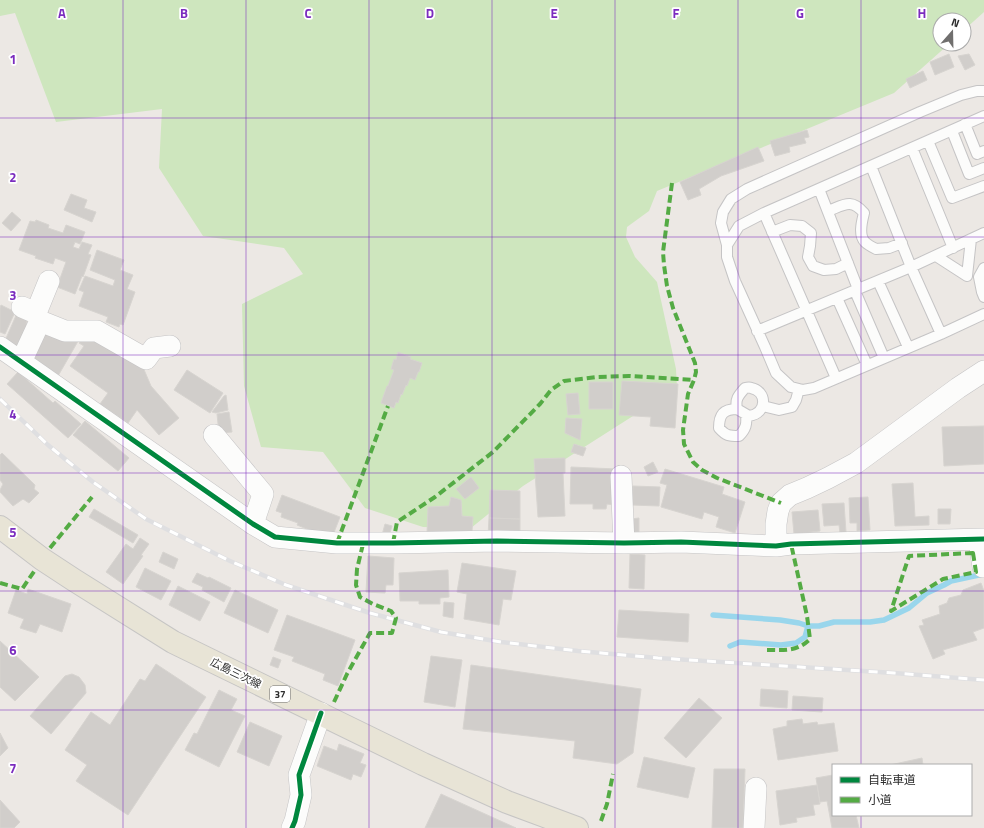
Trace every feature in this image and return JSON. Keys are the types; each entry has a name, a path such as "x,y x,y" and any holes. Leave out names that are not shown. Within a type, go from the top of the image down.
{"main road":[{"name":"広島三次線","path":"0,527 42,559 173,642 423,764 500,799 577,828"}],"street":[{"path":"21,362 33,314 49,281"},
{"path":"33,314 65,331 98,331 146,358 154,348 170,346"},
{"path":"0,347 253,524 275,537 337,543 394,544 497,541 624,543 681,542 776,546 791,544 982,539 983,567"},
{"path":"776,546 776,524 778,512 781,503 790,495 828,478 856,463 958,388 984,371"},
{"path":"214,434 264,494 253,524"},
{"path":"621,476 624,543"},
{"path":"292,828 301,795 299,775 321,713"},
{"path":"754,828 756,788"}],"lane":[{"path":"984,91 961,95 747,189 731,199 723,212 721,223 727,245 727,257 735,281 776,373 791,388 803,390 814,388 984,314"},
{"path":"727,245 739,226 764,213 984,116"},
{"path":"965,124 977,154 984,151"},
{"path":"952,130 969,174 984,168"},
{"path":"928,141 952,198 984,186"},
{"path":"912,148 953,248"},
{"path":"872,166 911,268 941,334"},
{"path":"819,189 884,358"},
{"path":"828,211 848,203 858,206 864,213 861,225 861,234 864,241 876,250 889,248 902,243"},
{"path":"764,213 836,378"},
{"path":"772,232 790,225 802,226 811,233 808,257 813,266 824,270 836,269 848,263"},
{"path":"758,331 911,268 984,233"},
{"path":"936,256 967,276 971,239"},
{"path":"984,268 979,277 984,297"},
{"path":"878,281 908,347"},
{"path":"837,298 867,365"},
{"path":"737,409 736,402 738,395 745,388 751,388 758,391 763,398 763,406 759,412 754,415 746,415 737,409 728,410 722,414 719,422 719,428 724,434 739,436 744,431 747,422 746,415"},
{"path":"763,406 779,410 792,407 799,389"}],"green space":[{"path":"0,0 984,0 984,12 972,23 972,12 932,12 932,52 940,52 894,93 657,191 649,211 627,227 626,237 635,257 657,282 676,369 677,388 523,486 471,528 423,527 365,508 323,452 261,447 244,386 242,304 303,274 284,248 203,236 159,168 162,109 56,122 15,13 0,16"}],"building":[{"path":"949,54 954,67 935,75 930,62"},
{"path":"969,54 975,65 965,70 958,56"},
{"path":"923,71 927,80 910,88 906,79"},
{"path":"807,130 809,137 804,138 806,143 789,147 790,152 775,156 770,141"},
{"path":"758,147 764,161 721,176 699,189 701,195 688,200 680,182"},
{"path":"71,194 87,200 84,208 96,212 92,222 64,210"},
{"path":"12,212 21,220 11,231 2,223"},
{"path":"36,220 49,225 48,228 63,233 66,225 85,232 80,244 75,242 73,247 79,249 82,242 92,245 88,254 91,255 75,294 57,287 66,262 55,258 53,264 35,258 36,256 19,250 30,221 35,222"},
{"path":"97,250 124,260 120,270 133,275 127,289 135,292 123,325 120,324 119,327 106,322 108,317 79,306 84,292 79,290 85,276 113,286 115,280 90,270"},
{"path":"1,305 15,312 5,334 0,332"},
{"path":"18,311 29,316 26,324 33,326 22,351 4,343"},
{"path":"43,331 81,336 58,376 31,360"},
{"path":"86,333 117,354 120,350 142,365 151,386 179,418 159,435 137,410 128,423 100,404 108,393 70,366 84,346 79,343"},
{"path":"398,352 411,357 410,359 422,363 415,380 410,378 394,408 381,403 394,370 391,369"},
{"path":"187,370 223,393 210,413 174,390"},
{"path":"18,372 53,403 55,401 81,424 68,438 7,384"},
{"path":"622,381 678,384 675,428 650,426 651,417 619,415"},
{"path":"589,382 613,382 613,409 589,409"},
{"path":"578,393 580,414 568,415 566,394"},
{"path":"226,395 228,410 216,413 212,412 224,396"},
{"path":"229,412 232,432 219,433 217,414"},
{"path":"566,418 582,419 580,440 565,433"},
{"path":"85,421 129,458 118,471 73,435"},
{"path":"984,426 984,464 944,466 942,427"},
{"path":"574,444 586,448 583,456 571,452"},
{"path":"2,453 35,485 34,489 39,493 29,503 23,499 13,506 0,492 3,484 0,480 0,455"},
{"path":"565,458 565,473 563,473 565,516 538,517 534,459"},
{"path":"653,462 658,472 648,476 644,467"},
{"path":"571,467 616,469 615,505 607,504 606,509 593,509 593,504 570,504"},
{"path":"665,469 724,487 722,494 745,502 735,533 716,527 719,517 704,512 702,519 661,507 667,485 660,483"},
{"path":"471,477 479,488 465,499 456,489"},
{"path":"913,483 915,517 929,516 929,525 895,526 892,484"},
{"path":"633,486 660,487 659,506 632,505"},
{"path":"490,490 520,491 520,519 489,518"},
{"path":"282,495 340,517 333,535 318,530 317,533 297,525 298,523 281,517 282,513 276,511"},
{"path":"451,497 461,500 462,516 473,517 472,531 427,533 428,507 449,506"},
{"path":"868,497 870,530 857,531 857,523 850,523 849,498"},
{"path":"844,503 846,532 840,533 839,525 824,526 822,504"},
{"path":"94,509 138,535 133,543 89,517"},
{"path":"938,509 951,509 950,524 938,524"},
{"path":"818,510 820,531 794,534 792,512"},
{"path":"489,518 520,519 520,537 488,536"},
{"path":"639,518 639,532 632,532 631,519"},
{"path":"385,524 392,526 389,536 382,535"},
{"path":"140,538 149,544 141,555 143,556 123,584 106,572 126,544 133,549"},
{"path":"163,552 178,559 174,569 159,562"},
{"path":"630,554 645,555 644,589 629,588"},
{"path":"368,556 394,558 393,585 386,585 385,593 366,592"},
{"path":"462,563 516,571 511,600 503,599 499,625 464,619 467,594 457,592"},
{"path":"145,568 171,581 161,600 136,587"},
{"path":"448,570 449,597 440,598 440,604 419,604 419,601 400,601 399,573"},
{"path":"197,573 231,588 224,602 202,590 203,587 192,582"},
{"path":"981,583 984,591 984,628 973,632 977,640 943,650 945,654 933,659 919,626 924,625 922,620 940,614 939,606 947,603 949,598 961,595 963,590"},
{"path":"178,586 210,602 200,621 169,605"},
{"path":"28,589 71,604 62,632 40,624 36,633 20,628 24,619 8,613 16,590 27,594"},
{"path":"235,590 278,610 268,633 224,613"},
{"path":"444,602 454,603 453,618 443,616"},
{"path":"619,610 689,614 688,642 617,637"},
{"path":"287,615 355,640 338,686 323,680 325,674 292,661 294,657 274,650"},
{"path":"0,641 39,677 15,701 0,687"},
{"path":"431,656 462,660 455,707 424,702"},
{"path":"273,657 281,660 278,668 270,665"},
{"path":"156,664 206,697 128,815 76,781 87,765 65,750 91,712 110,725 140,679 145,681"},
{"path":"471,665 641,689 633,753 617,764 573,758 575,741 463,729"},
{"path":"72,674 79,677 85,685 86,693 51,734 30,716 65,676"},
{"path":"761,689 788,691 787,708 760,706"},
{"path":"219,690 237,699 231,710 245,716 219,767 185,750 194,733 197,734"},
{"path":"793,696 823,698 822,712 792,710"},
{"path":"699,698 722,718 686,758 664,738"},
{"path":"802,719 803,724 817,722 818,725 834,723 838,751 778,760 773,729 787,726 787,721"},
{"path":"250,722 282,736 269,766 237,752"},
{"path":"0,733 8,748 0,756"},
{"path":"339,744 364,754 360,763 366,765 361,777 353,774 351,780 317,766 324,746 337,751"},
{"path":"644,757 695,768 688,798 637,787"},
{"path":"922,758 923,764 895,764"},
{"path":"714,769 745,769 743,828 712,828"},
{"path":"832,775 832,816 856,816 859,828 832,828 827,801 820,802 816,778"},
{"path":"817,785 820,804 813,805 815,815 796,818 797,822 780,825 776,791"},
{"path":"441,794 516,828 425,828"},
{"path":"0,800 20,822 14,828 0,828"}],"waterway":[{"path":"713,615 780,620 808,626 819,626 834,622 870,622 884,620 909,608 927,593 951,581 984,574"},
{"path":"730,646 740,642 781,645 796,643 805,637 808,626"}],"railway":[{"path":"0,399 48,445 93,482 146,519 230,561 286,585 370,613 441,632 501,642 578,651 658,658 984,680"}],"marked path":[{"path":"672,183 663,252 664,265 667,286 673,308 695,363 696,372 688,394 683,430 684,444 693,462 702,470 717,478 781,503"},
{"path":"393,543 397,522 435,497 493,452 540,404 551,390 564,381 596,377 629,376 694,380"},
{"path":"337,543 388,406"},
{"path":"50,548 92,497"},
{"path":"334,702 347,674 370,633 392,633 396,618 391,611 360,597 356,585 357,569 363,544"},
{"path":"767,650 785,650 795,648 810,639 807,616 791,544"},
{"path":"973,553 976,572 943,579 891,611 909,556 973,553"},
{"path":"0,583 22,589 35,570"},
{"path":"601,821 607,804 613,774"}],"cycle path":[{"path":"0,347 253,524 275,537 337,543 497,541 624,543 681,542 776,546 791,544 984,539"},
{"path":"292,828 301,795 299,775 321,713"}]}
